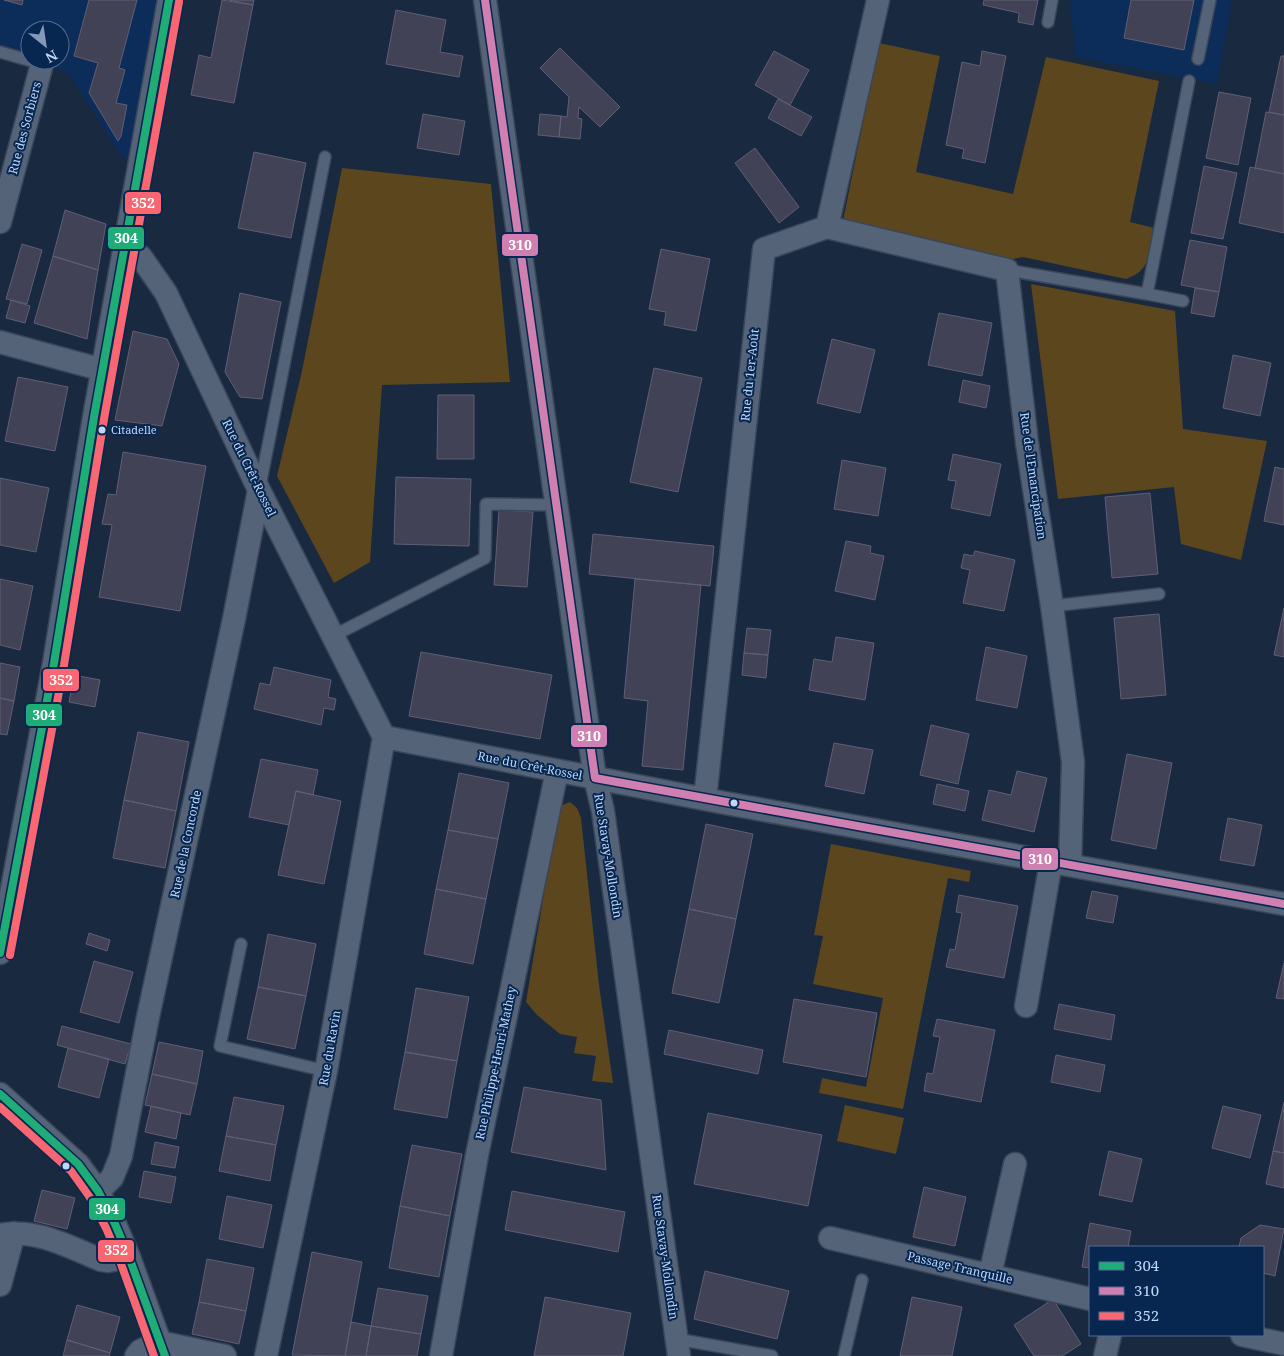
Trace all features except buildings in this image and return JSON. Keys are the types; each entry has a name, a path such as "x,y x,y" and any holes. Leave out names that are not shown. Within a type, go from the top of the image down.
{"street":[{"path":"0,953 54,663 103,370 169,0"},
{"name":"Rue Stavay-Mollondin","path":"485,0 558,505 595,778 603,811 678,1348"},
{"path":"878,0 827,227 1007,270"},
{"name":"Rue des Sorbiers","path":"0,222 40,70"},
{"name":"Rue du 1er-Août","path":"705,799 764,249 827,227"},
{"name":"Rue du Crêt-Rossel","path":"125,246 141,257 166,293 259,490 384,738 705,799 1284,904"},
{"name":"Rue de l'Emancipation","path":"1007,270 1027,443 1073,762 1060,864 1026,1006"},
{"path":"0,342 103,370"},
{"name":"Rue de la Concorde","path":"98,1191 112,1178 121,1156 150,1008 234,619 259,490"},
{"name":"Rue du Ravin","path":"266,1356 326,1071 384,738"},
{"name":"Rue Philippe-Henri-Mathey","path":"441,1356 477,1155 557,771"},
{"path":"0,1094 78,1164 98,1191 129,1257 162,1349"},
{"path":"990,1275 1015,1164"},
{"path":"0,1285 7,1234 47,1238 101,1260 108,1261 129,1257"},
{"name":"Passage Tranquille","path":"830,1238 1089,1299"},
{"path":"1106,1356 1110,1336"},
{"path":"1247,1336 1284,1344"},
{"path":"136,1356 140,1351 162,1349 225,1356"}],"lane":[{"path":"1048,22 1052,0"},
{"path":"1198,59 1210,0"},
{"path":"0,52 20,58"},
{"path":"1147,294 1189,82"},
{"path":"259,490 324,157"},
{"path":"1007,270 1183,301"},
{"path":"333,636 485,558 486,504 558,505"},
{"path":"1052,606 1159,594"},
{"path":"241,944 220,1046 326,1071"},
{"path":"844,1356 862,1280"},
{"path":"678,1348 772,1356"}],"shaded area":[{"path":"0,0 169,0 140,164 121,156 69,74 58,70 70,70 70,20 20,20 20,58 0,52"},
{"path":"1070,0 1232,0 1217,84 1076,57"},
{"path":"879,43 940,56 916,172 1013,194 1046,57 1159,81 1130,222 1154,228 1148,259 1141,271 1126,279 1023,257 1003,261 843,221"},
{"path":"342,168 491,184 510,382 382,385 370,562 334,583 277,476 302,371"},
{"path":"1031,284 1175,311 1183,429 1267,441 1241,560 1181,544 1174,487 1058,499"},
{"path":"570,802 577,808 581,818 599,985 613,1083 592,1081 596,1056 574,1053 577,1037 560,1034 537,1015 526,1002 557,815 560,806"},
{"path":"831,844 971,871 969,882 948,878 903,1109 819,1093 822,1078 866,1087 883,998 813,984 823,936 814,935"},
{"path":"845,1105 904,1118 896,1154 837,1141"}],"transit line":[{"name":"304","path":"0,953 54,663 94,417 169,0"},
{"name":"310","path":"485,0 595,778 1284,904"},
{"name":"352","path":"10,955 64,665 104,419 179,2"},
{"name":"304","path":"0,1094 78,1164 98,1191 129,1257 165,1356"},
{"name":"352","path":"0,1107 71,1171 89,1196 106,1228 120,1261 154,1356"}],"place":[{"name":"Citadelle","path":"102,430"}]}
